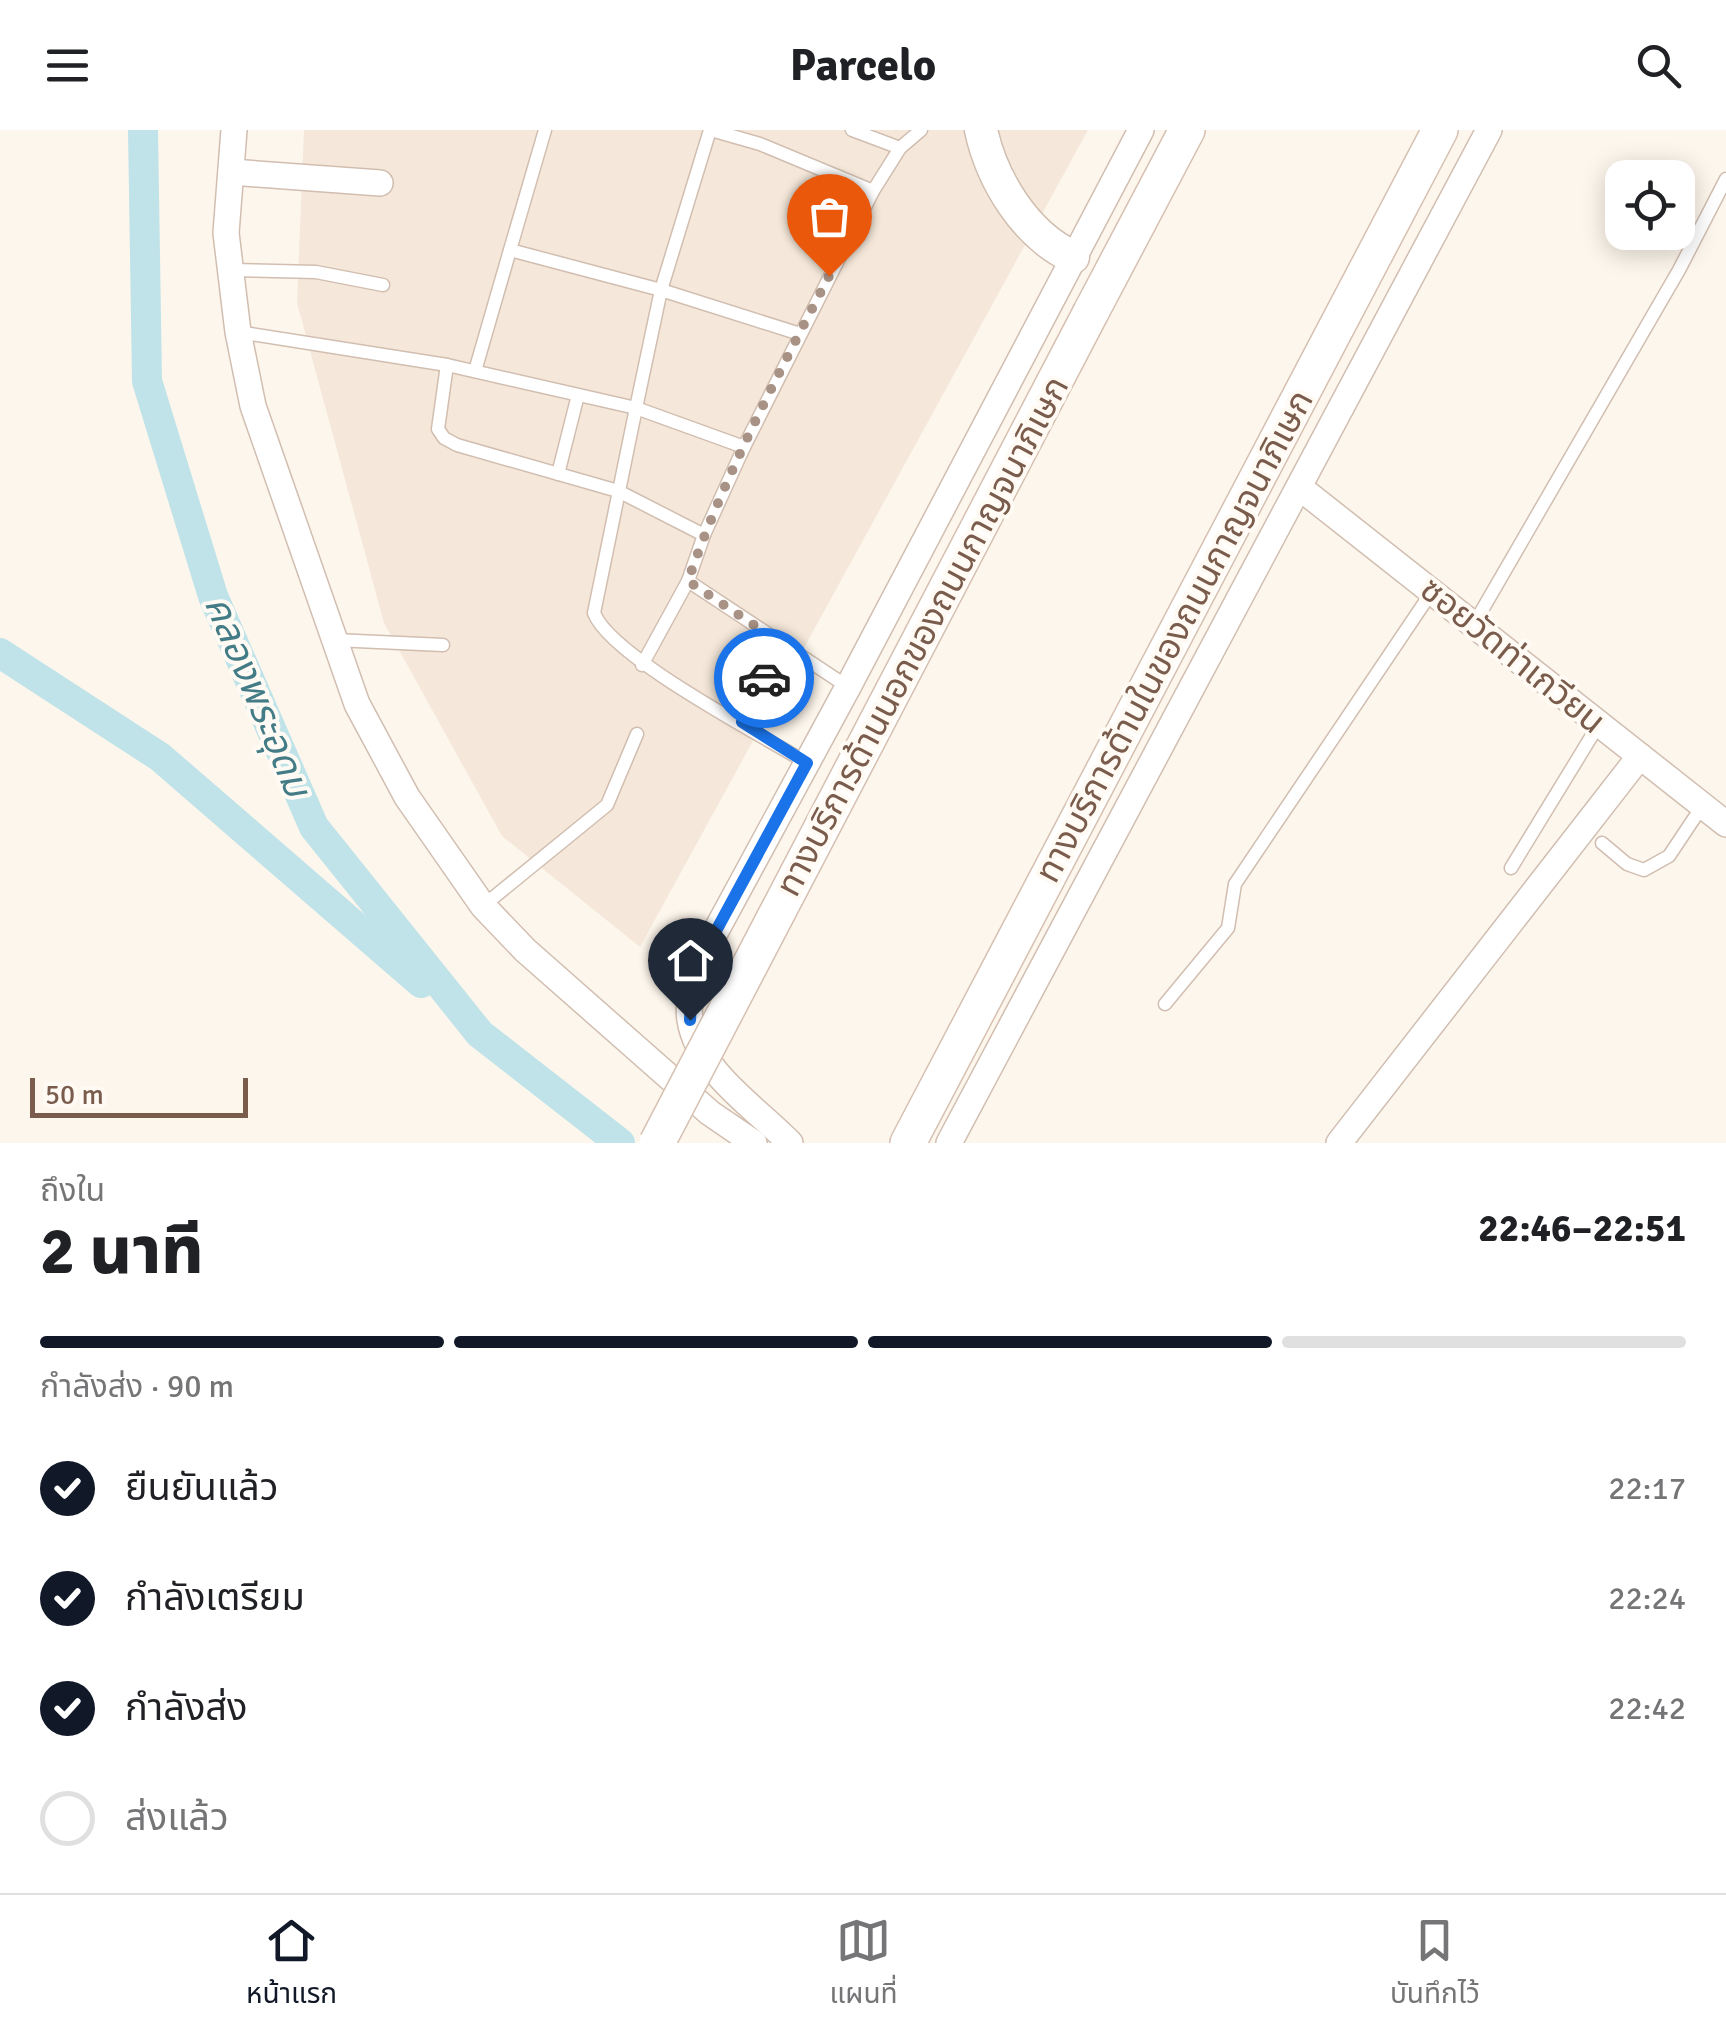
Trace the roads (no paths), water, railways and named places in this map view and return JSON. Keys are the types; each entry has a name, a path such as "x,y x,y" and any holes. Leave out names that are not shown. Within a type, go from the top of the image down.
{"main road":[{"name":"ทางบริการด้านนอกของถนนกาญจนาภิเษก","path":"657,1143 1187,130"},
{"name":"ทางบริการด้านในของถนนกาญจนาภิเษก","path":"908,1143 1440,130"}],"street":[{"path":"234,130 226,233 238,332 253,406 357,704 408,796 483,906 525,950 639,1050 710,1112 754,1143"},
{"path":"981,130 988,159 1004,192 1041,235 1058,251 1073,258"},
{"path":"790,1143 710,1064 690,1020 698,964 1141,130"},
{"path":"949,1143 1489,130"},
{"path":"230,172 380,183"},
{"name":"ซอยวัดท่าเกวียน","path":"1299,487 1726,824"},
{"path":"1339,1143 1640,756"}],"lane":[{"path":"475,371 546,130"},
{"path":"807,763 642,664 598,625 594,612 660,290 711,130 760,144 873,191"},
{"path":"852,130 900,148"},
{"path":"642,664 688,581 744,447 873,191 900,148 921,130"},
{"path":"1474,624 1679,270 1726,179"},
{"path":"510,250 660,290 800,334"},
{"path":"230,270 316,272 382,285"},
{"path":"238,332 475,371 636,408 744,447"},
{"path":"447,365 438,430 444,438 618,491 704,536"},
{"path":"558,474 578,395"},
{"path":"688,581 848,687"},
{"path":"1165,1004 1228,928 1235,884 1433,590"},
{"path":"332,640 443,645"},
{"path":"742,722 781,643"},
{"path":"1511,868 1599,724"},
{"path":"483,906 607,805 638,734"},
{"path":"1602,843 1627,864 1644,870 1669,856 1703,805"}],"waterway":[{"name":"คลองพระอุดม","path":"143,130 147,381 213,596 314,827 480,1034 620,1143"},
{"path":"0,653 160,757 421,983"}]}
